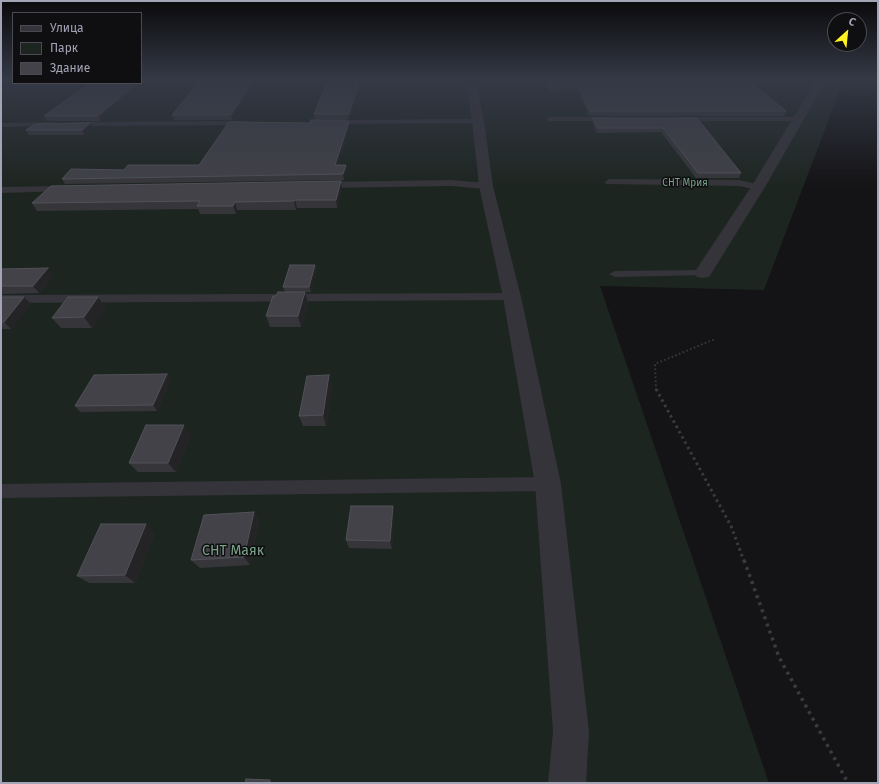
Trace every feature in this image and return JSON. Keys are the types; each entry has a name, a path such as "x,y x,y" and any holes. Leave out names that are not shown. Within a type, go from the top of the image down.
{"street":[{"path":"477,116 486,186 512,297 548,484 571,732 567,783"},
{"path":"703,273 758,187 798,116"}],"lane":[{"path":"551,119 622,119"},
{"path":"670,119 796,119"},
{"path":"319,122 478,121"},
{"path":"1,125 255,123"},
{"path":"610,182 739,183 758,187"},
{"path":"309,186 450,184 486,186"},
{"path":"1,190 72,189"},
{"path":"615,274 703,273"},
{"path":"1,299 512,297"},
{"path":"1,491 548,484"}],"path":[{"path":"715,339 656,364 656,390 731,526 778,657 848,783"}],"green space":[{"name":"СНТ Маяк","path":"1,116 830,116 764,290 600,286 769,783 1,783"}],"building":[{"path":"45,116 98,116 98,116"},
{"path":"593,118 697,118 741,173 698,173 663,128 598,128"},
{"path":"311,120 346,120 346,122 349,122 335,165 346,165 343,174 62,179 71,169 124,170 128,165 199,165 229,122 310,123"},
{"path":"90,123 82,130 26,130 35,124"},
{"path":"341,181 336,200 235,202 233,206 197,206 200,201 32,203 51,186"},
{"path":"290,265 315,265 309,287 283,287"},
{"path":"48,268 33,286 1,286 1,269"},
{"path":"278,292 305,292 298,316 266,316 273,296 276,296"},
{"path":"1,297 24,297 4,322 1,322"},
{"path":"68,297 98,297 84,317 52,318"},
{"path":"167,374 153,405 75,406 94,375"},
{"path":"329,375 323,415 299,416 307,376"},
{"path":"146,425 184,425 168,463 129,463"},
{"path":"351,506 393,506 390,541 346,540"},
{"path":"254,512 244,557 191,560 204,515"},
{"path":"101,524 146,524 125,575 77,576"},
{"path":"246,779 270,780 270,783 245,783"}],"park label":[{"name":"СНТ Мрия","path":"685,183"}]}
